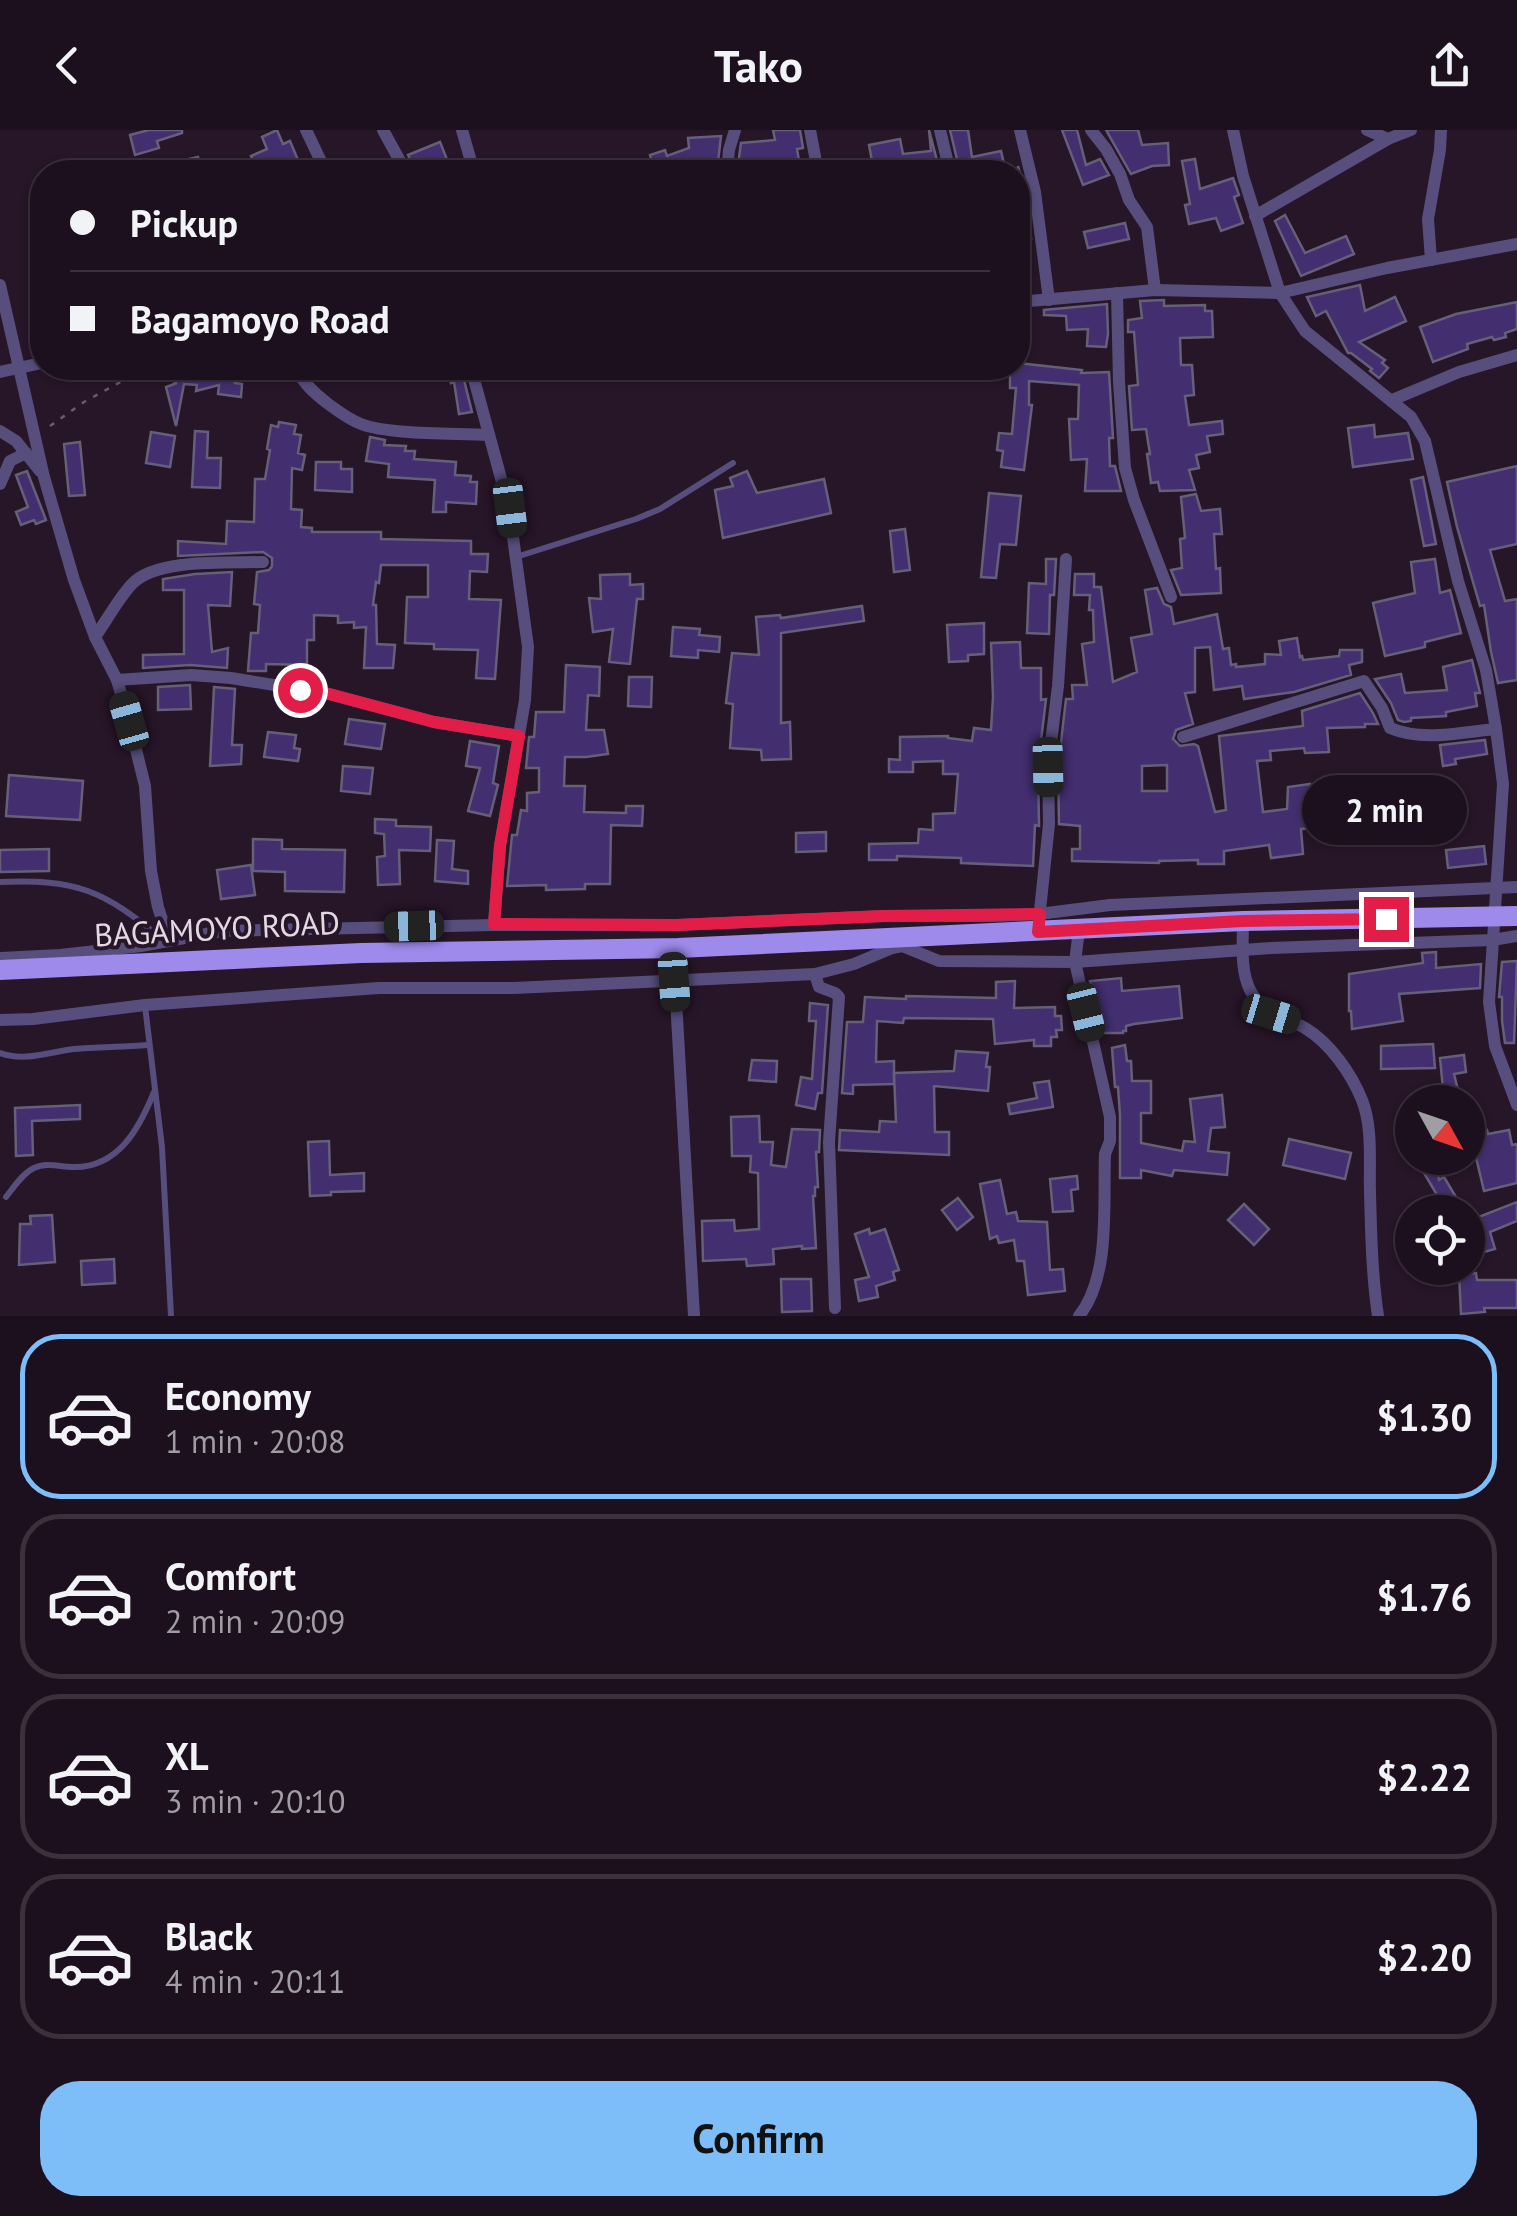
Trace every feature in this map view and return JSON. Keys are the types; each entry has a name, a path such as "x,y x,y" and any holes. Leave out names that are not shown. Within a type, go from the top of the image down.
{"highway":[{"name":"BAGAMOYO ROAD","path":"0,970 361,952 901,942 1039,923 1079,930 1243,921 1517,916"}],"street":[{"path":"306,130 320,160"},
{"path":"382,130 399,160"},
{"path":"462,130 471,160"},
{"path":"728,160 735,130"},
{"path":"810,130 816,160"},
{"path":"940,130 947,160"},
{"path":"1020,130 1027,160"},
{"path":"1091,130 1106,149 1128,200 1147,226 1155,290"},
{"path":"1232,130 1280,293 1306,331 1411,417 1425,442 1458,581 1486,670 1496,728 1503,784 1489,1002 1495,1046 1517,1106"},
{"path":"1367,130 1388,139"},
{"path":"1255,216 1388,139 1411,130"},
{"path":"1431,260 1428,219 1441,130"},
{"path":"1030,171 1049,300"},
{"path":"1030,301 1155,290 1280,293 1517,244"},
{"path":"0,285 19,368 31,448 44,477 74,580 117,680 144,786 151,871 167,941"},
{"path":"1117,293 1125,468 1172,597"},
{"path":"1392,400 1459,372 1517,355"},
{"path":"0,372 30,366"},
{"path":"303,380 348,418 365,426 488,435"},
{"path":"475,380 510,508 528,647 525,700 500,846 494,924"},
{"path":"0,431 31,448"},
{"path":"0,484 10,461 31,448"},
{"path":"1039,923 1066,558"},
{"path":"96,636 134,582 150,573 188,565 263,562"},
{"path":"117,680 232,678 329,694 434,722 519,736"},
{"path":"1184,737 1364,680 1390,728 1398,732 1422,736 1496,728"},
{"path":"0,958 60,955 222,931 494,924 677,925 884,916 1039,923 1110,906 1517,886"},
{"path":"1243,921 1244,976 1250,991 1271,1014 1309,1030 1327,1046 1353,1081 1364,1104 1369,1133 1378,1316"},
{"path":"1079,930 1075,962 1110,1117 1102,1253 1089,1304 1079,1316"},
{"path":"0,1020 380,988 514,988 815,974 854,964 901,942 939,961 1075,962 1517,936"},
{"path":"678,948 674,982 694,1316"},
{"path":"815,974 819,987 838,996 829,1142 835,1308"}],"lane":[{"path":"516,558 660,509 733,463"},
{"path":"0,882 62,883 94,892 130,912 167,941"},
{"path":"145,1005 162,1147 171,1316"},
{"path":"0,1053 47,1056 68,1050 148,1045"},
{"path":"6,1196 35,1167 93,1166 109,1160 132,1134 155,1091"}],"path":[{"path":"31,448 66,413 125,380"}],"building":[{"path":"149,130 182,133 157,141 159,148 135,155 130,135"},
{"path":"277,130 283,144 290,141 298,160 253,160 251,156 267,149 262,137"},
{"path":"773,130 800,130 803,148 797,149 799,160 739,160 741,143 775,140"},
{"path":"929,130 937,160 872,160 869,145 900,139 903,154 931,151"},
{"path":"950,130 968,130 972,157 1001,151 1003,160 957,160"},
{"path":"1062,130 1077,130 1086,165 1100,159 1109,175 1083,185"},
{"path":"1106,130 1138,130 1142,145 1168,143 1169,165 1131,174"},
{"path":"721,136 718,160 651,160 650,155 665,150 667,156 689,148 688,138"},
{"path":"440,142 447,160 410,160 408,155"},
{"path":"1195,159 1200,189 1233,178 1239,195 1234,197 1243,223 1221,231 1216,218 1189,224 1185,205 1190,204 1182,161"},
{"path":"1285,215 1305,253 1346,236 1354,254 1301,276 1275,221"},
{"path":"1125,223 1129,239 1088,248 1084,232"},
{"path":"1360,285 1365,311 1395,297 1406,321 1359,342 1385,360 1382,363 1388,368 1379,378 1348,353 1326,311 1316,316 1307,297"},
{"path":"1164,300 1164,306 1205,305 1205,311 1212,311 1213,337 1180,338 1181,365 1192,365 1194,395 1185,396 1189,425 1222,421 1223,434 1207,436 1210,452 1196,455 1199,468 1189,470 1195,490 1160,491 1158,482 1151,483 1146,429 1132,430 1129,386 1138,385 1134,332 1128,332 1128,320 1142,318 1140,301"},
{"path":"1517,302 1517,329 1505,333 1506,337 1467,344 1468,349 1433,362 1420,327 1456,314"},
{"path":"1107,304 1106,347 1087,346 1088,329 1067,330 1066,316 1044,315 1044,310"},
{"path":"1030,364 1082,370 1081,373 1109,372 1113,438 1109,438 1110,466 1115,466 1121,491 1085,491 1087,459 1071,460 1069,419 1078,419 1079,385 1029,381 1032,405 1024,470 1001,467 999,433 1012,434 1016,388 1010,388 1010,380 1030,380"},
{"path":"174,380 235,380 242,384 241,397 218,394 219,385 196,391 197,385 184,384 176,426 166,387"},
{"path":"450,380 464,380 472,412 459,414 454,382"},
{"path":"279,422 296,425 294,434 301,435 298,453 305,455 302,470 292,468 291,509 302,510 301,527 312,528 312,532 381,532 381,539 471,541 471,554 488,554 487,572 470,571 469,599 501,600 495,679 476,678 478,650 434,649 434,644 405,643 407,597 428,597 428,565 381,565 373,605 377,644 395,645 393,668 364,668 366,627 354,628 354,622 338,623 338,616 314,615 314,640 307,640 307,665 266,664 266,671 248,671 251,633 258,633 260,605 254,604 257,572 269,570 272,558 263,552 178,556 178,541 226,544 227,521 254,522 255,479 265,479 271,425 278,427"},
{"path":"1374,425 1375,437 1408,433 1413,459 1353,467 1348,428"},
{"path":"195,431 208,432 207,458 221,458 220,488 192,487"},
{"path":"151,432 175,436 170,467 146,463"},
{"path":"370,437 385,440 384,445 406,446 405,451 415,451 414,459 456,462 455,475 471,476 470,482 477,482 476,504 446,502 446,512 433,512 435,480 388,477 389,464 366,461"},
{"path":"80,442 85,495 69,496 64,444"},
{"path":"316,462 341,462 341,469 352,469 352,492 315,490"},
{"path":"1517,466 1517,544 1490,550 1505,601 1517,599 1517,680 1498,683 1484,605 1480,606 1447,482"},
{"path":"27,471 46,520 21,525 16,512 28,507 16,475"},
{"path":"747,471 757,493 824,479 831,513 723,538 715,490 733,486 730,478"},
{"path":"1423,477 1436,544 1424,546 1411,480"},
{"path":"989,493 1021,496 1016,545 1000,544 996,578 981,577"},
{"path":"1196,494 1201,511 1220,509 1222,534 1214,534 1221,593 1181,595 1171,570 1182,568 1180,539 1185,538 1181,497"},
{"path":"905,529 910,570 894,572 890,531"},
{"path":"1046,559 1056,559 1049,634 1027,633 1029,583 1046,584"},
{"path":"1435,559 1440,593 1450,590 1461,633 1385,656 1373,603 1415,593 1411,562"},
{"path":"232,572 230,606 208,605 212,652 228,648 227,668 143,668 143,655 184,654 184,590 163,590 163,579"},
{"path":"630,574 630,585 643,584 643,599 637,599 630,664 609,662 613,629 593,632 589,598 601,599 600,575"},
{"path":"1075,574 1094,574 1094,587 1101,587 1113,682 1137,672 1131,638 1152,634 1145,590 1157,588 1164,604 1171,607 1174,624 1217,614 1223,649 1229,648 1231,665 1236,667 1265,664 1265,654 1281,655 1279,641 1297,638 1303,660 1339,656 1340,650 1362,650 1362,662 1349,665 1351,675 1294,692 1244,699 1242,686 1214,690 1210,647 1195,648 1195,692 1185,693 1193,724 1176,730 1173,739 1180,746 1198,746 1215,812 1226,810 1219,736 1303,726 1302,711 1360,693 1373,713 1378,724 1327,728 1329,752 1305,753 1304,748 1270,751 1271,760 1257,761 1263,812 1287,809 1288,787 1310,784 1314,828 1301,829 1303,854 1271,858 1269,845 1224,851 1224,864 1198,864 1198,860 1072,861 1072,849 1080,849 1080,826 1059,824 1058,768 1066,699 1073,699 1072,685 1087,685 1082,644 1094,642 1090,595 1074,595","holes":["1167,765 1167,791 1142,791 1142,766"]},
{"path":"862,606 864,621 781,633 781,723 790,722 791,759 762,760 761,750 730,748 733,704 726,703 732,653 759,655 756,617 781,618"},
{"path":"984,623 984,654 968,655 968,661 949,662 947,625"},
{"path":"673,627 700,629 699,635 720,637 719,652 698,650 698,658 671,656"},
{"path":"1020,642 1021,668 1041,668 1041,700 1046,699 1033,866 961,863 961,858 897,856 897,860 869,860 869,844 918,843 919,829 933,830 933,814 955,813 958,774 943,774 943,761 913,762 913,772 889,772 889,759 900,760 900,737 948,736 972,741 974,728 991,730 991,643"},
{"path":"1472,660 1480,693 1475,693 1477,706 1446,712 1446,716 1398,720 1375,679 1401,674 1405,693 1447,690 1443,667"},
{"path":"566,665 600,667 599,696 588,695 586,730 604,730 608,754 565,757 564,786 585,786 584,812 626,813 626,806 643,806 642,826 611,825 610,884 546,890 546,885 507,886 512,835 517,835 521,810 527,811 527,793 539,792 539,768 526,768 529,737 534,737 536,712 564,712"},
{"path":"629,677 652,677 651,707 628,706"},
{"path":"190,685 191,709 158,710 158,687"},
{"path":"214,687 235,689 232,745 242,745 241,764 210,766"},
{"path":"349,719 385,724 381,749 345,744"},
{"path":"268,732 296,735 298,761 264,757"},
{"path":"1485,740 1487,754 1455,759 1456,764 1443,766 1440,745"},
{"path":"470,741 499,746 493,783 498,785 490,816 468,811 480,768 466,766"},
{"path":"343,766 373,768 370,794 341,791"},
{"path":"9,775 83,781 80,820 6,816"},
{"path":"1395,784 1431,787 1429,819 1442,819 1441,839 1377,838 1377,815 1394,815"},
{"path":"375,819 396,820 396,826 431,827 430,851 399,850 400,884 378,885 377,857 385,856 384,834 375,833"},
{"path":"826,832 826,851 796,852 796,833"},
{"path":"253,839 282,840 282,849 345,850 344,892 285,891 285,872 253,871"},
{"path":"437,840 454,841 452,869 468,871 468,884 435,881"},
{"path":"1484,846 1486,864 1448,868 1446,850"},
{"path":"49,849 49,871 0,872 0,850"},
{"path":"251,865 255,895 221,899 217,870"},
{"path":"1436,952 1436,968 1481,964 1480,988 1399,994 1403,1021 1352,1029 1349,974 1423,963 1422,953"},
{"path":"1517,961 1514,1043 1505,1043 1499,997 1502,962"},
{"path":"1121,978 1122,991 1179,986 1182,1018 1126,1026 1123,1033 1101,1033 1090,981"},
{"path":"1015,981 1014,1008 1055,1007 1055,1016 1061,1016 1062,1030 1056,1030 1057,1037 1051,1037 1051,1046 1034,1046 1034,1040 995,1044 993,1019 877,1021 876,1062 894,1061 894,1084 853,1085 853,1094 842,1093 847,1022 863,1022 865,997 996,998 996,982"},
{"path":"810,1003 828,1005 822,1093 818,1093 815,1109 796,1105 801,1077 812,1079 816,1021 809,1021"},
{"path":"1433,1044 1435,1068 1381,1069 1381,1046"},
{"path":"1125,1045 1132,1081 1151,1081 1151,1113 1141,1113 1141,1143 1182,1151 1184,1141 1195,1142 1190,1099 1222,1095 1225,1127 1211,1128 1208,1151 1229,1153 1227,1175 1174,1170 1172,1176 1141,1170 1141,1178 1120,1178 1120,1115 1112,1048"},
{"path":"956,1051 988,1053 986,1067 990,1067 988,1091 934,1086 935,1132 949,1132 949,1155 839,1150 840,1130 879,1132 880,1121 896,1122 894,1073 954,1071"},
{"path":"1464,1055 1466,1072 1454,1074 1457,1085 1443,1085 1440,1058"},
{"path":"752,1060 777,1061 776,1082 749,1080"},
{"path":"1049,1081 1053,1107 1010,1114 1008,1104 1037,1098 1034,1083"},
{"path":"80,1105 80,1119 32,1121 33,1155 16,1156 15,1108"},
{"path":"759,1116 760,1142 773,1142 771,1165 786,1167 792,1129 820,1130 816,1152 818,1187 813,1196 816,1248 773,1249 774,1264 747,1266 746,1259 703,1261 702,1221 734,1220 735,1231 759,1229 758,1173 750,1172 751,1156 732,1156 731,1117"},
{"path":"1509,1130 1512,1145 1517,1144 1517,1183 1484,1191 1480,1175 1485,1175 1485,1131 1488,1134"},
{"path":"1289,1139 1351,1153 1345,1179 1283,1165"},
{"path":"329,1141 330,1175 364,1173 364,1191 310,1196 308,1142"},
{"path":"1425,1175 1438,1175 1439,1180 1444,1177 1455,1195 1437,1195"},
{"path":"1077,1176 1078,1189 1071,1190 1073,1211 1053,1212 1050,1179"},
{"path":"1000,1180 1007,1214 1016,1212 1018,1221 1047,1222 1050,1270 1063,1269 1065,1291 1028,1295 1024,1261 1017,1261 1014,1240 999,1243 997,1236 990,1239 980,1184"},
{"path":"958,1198 973,1217 957,1230 942,1210"},
{"path":"1517,1202 1517,1221 1490,1232 1495,1249 1485,1252 1485,1215"},
{"path":"1244,1204 1269,1229 1254,1245 1228,1220"},
{"path":"52,1215 55,1262 19,1265 20,1224 31,1224 30,1216"},
{"path":"869,1229 870,1234 885,1229 899,1270 893,1272 895,1280 876,1286 878,1297 859,1301 855,1280 869,1277 855,1234"},
{"path":"114,1259 115,1283 82,1285 81,1261"},
{"path":"781,1279 811,1279 812,1311 782,1312"},
{"path":"1517,1280 1517,1308 1484,1308 1485,1312 1461,1314 1460,1285"}],"route":[{"path":"300,690 434,722 519,736 500,846 494,924 677,925 1040,914 1038,932 1243,921 1386,919"}]}
